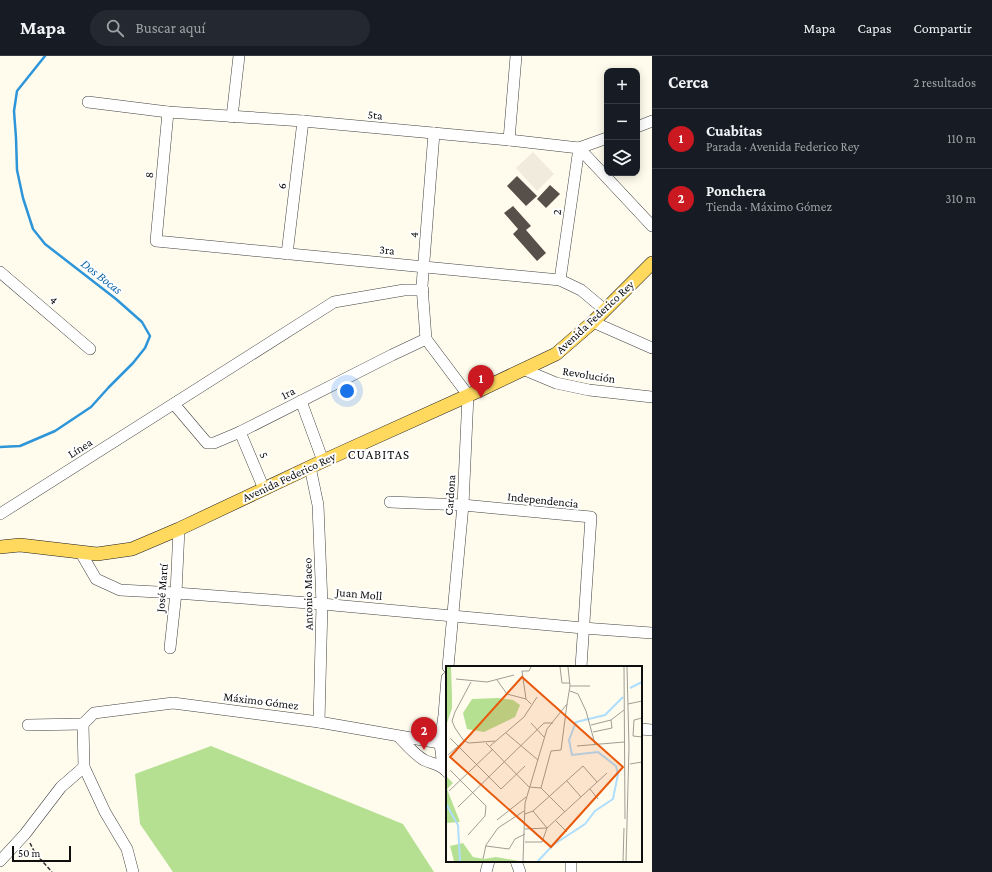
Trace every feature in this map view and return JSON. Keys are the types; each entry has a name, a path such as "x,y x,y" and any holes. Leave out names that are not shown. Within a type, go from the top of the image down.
{"main road":[{"name":"Avenida Federico Rey","path":"0,547 20,545 97,554 132,549 179,530 310,467 525,370 556,354 593,322 652,263"}],"street":[{"path":"232,117 239,56"},
{"path":"509,140 516,56"},
{"name":"5ta","path":"88,102 168,112 303,121 579,148 604,139"},
{"name":"8","path":"156,242 168,112"},
{"name":"6","path":"287,254 303,121"},
{"path":"640,126 652,121"},
{"name":"4","path":"426,339 423,290 434,133"},
{"path":"579,148 652,226"},
{"name":"2","path":"560,280 579,148"},
{"name":"3ra","path":"156,242 424,266 560,280 581,290 605,310"},
{"name":"4","path":"2,276 90,349"},
{"name":"Línea","path":"0,514 334,302 404,290 423,290"},
{"path":"593,322 652,348"},
{"path":"426,339 468,395"},
{"name":"1ra","path":"174,404 207,443 214,443 240,432 426,339"},
{"name":"Revolución","path":"525,370 556,383 589,390 652,397"},
{"name":"Cardona","path":"448,666 463,505 468,395"},
{"path":"301,401 323,461"},
{"name":"5","path":"240,432 264,489"},
{"name":"Antonio Maceo","path":"310,467 318,505 322,604 319,722"},
{"name":"Independencia","path":"390,502 463,505 591,517 580,666"},
{"name":"José Martí","path":"170,648 176,593 179,530"},
{"name":"Juan Moll","path":"81,553 96,579 120,590 322,604 652,633"},
{"path":"445,770 440,743 445,715 446,696"},
{"name":"Máximo Gómez","path":"83,724 94,713 173,703 319,722 440,743"},
{"path":"28,725 83,724 84,767 105,812 128,849 133,872"},
{"path":"642,729 652,730"},
{"path":"398,736 410,749 424,760 445,770"},
{"path":"0,861 25,834 61,787 84,767"},
{"path":"486,872 489,862"},
{"path":"516,862 520,872"},
{"path":"570,872 571,862"}],"path":[{"path":"25,834 36,853 52,872"}],"green space":[{"path":"211,746 403,824 434,872 173,872 140,824 135,774"}],"shaded area":[{"path":"533,152 554,174 537,191 516,168"}],"building":[{"path":"517,176 537,196 526,206 507,186"},
{"path":"550,185 560,194 546,208 537,199"},
{"path":"513,206 531,226 526,230 546,253 537,261 513,234 518,229 504,213"}],"waterway":[{"name":"Dos Bocas","path":"0,447 20,446 55,431 91,407 133,363 145,348 150,336 142,322 116,299 45,244 33,229 23,198 17,170 14,111 17,91 45,56"}],"place":[{"name":"Cuabitas","path":"481,398"},
{"name":"Ponchera","path":"424,750"}],"district":[{"name":"CUABITAS","path":"379,454"}]}
